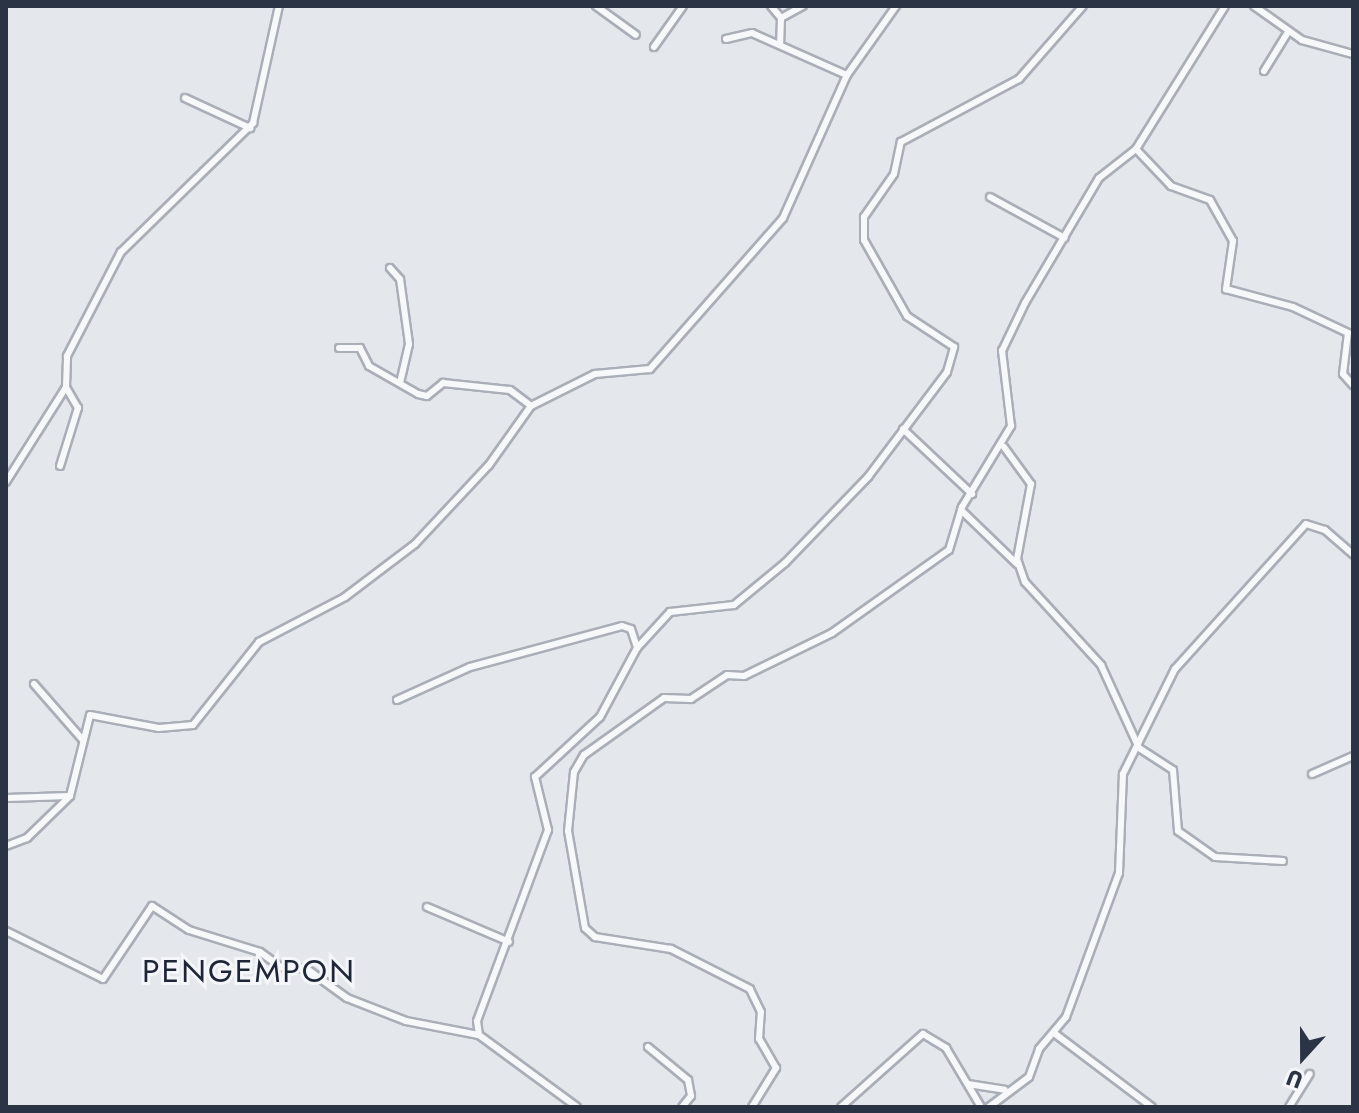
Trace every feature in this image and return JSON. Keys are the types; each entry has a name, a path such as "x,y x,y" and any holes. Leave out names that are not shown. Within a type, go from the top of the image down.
{"street":[{"path":"6,482 66,387 67,356 121,252 250,128 279,6"},
{"path":"596,6 636,35"},
{"path":"654,47 683,6"},
{"path":"771,6 781,18 780,44"},
{"path":"781,18 803,6"},
{"path":"6,846 27,838 70,796 82,739 96,712 159,728 193,725 259,642 345,597 415,544 489,465 531,406 595,374 650,369 783,218 847,75 896,6"},
{"path":"479,1035 486,987 509,942 548,817 535,777 600,717 637,648 678,607 724,608 746,598 868,477 953,363 954,347 907,316 885,283 862,230 872,196 894,174 901,142 1019,79 1083,6"},
{"path":"752,1107 776,1068 759,1039 761,1012 750,989 671,949 588,933 576,901 568,817 569,788 584,755 664,698 691,699 864,614 938,561 961,510 1004,447 1011,413 1002,351 1106,169 1136,149 1225,6"},
{"path":"1254,6 1288,32 1353,54"},
{"path":"1264,71 1288,32"},
{"path":"726,39 752,33 847,75"},
{"path":"185,98 250,128"},
{"path":"1136,149 1171,186 1206,196 1227,227 1234,246 1226,289 1293,307 1348,333 1343,374 1353,385"},
{"path":"990,197 1065,238"},
{"path":"390,268 400,279 409,344 400,383"},
{"path":"339,348 360,348 369,366 427,396 439,383 510,390 531,406"},
{"path":"60,466 78,408 66,387"},
{"path":"903,429 972,494"},
{"path":"1004,447 1031,484 1017,564"},
{"path":"961,510 1017,564 1034,595 1101,665 1136,743 1173,770 1175,824 1188,841 1215,857 1283,861"},
{"path":"989,1107 1029,1077 1054,1033 1119,873 1122,783 1136,743 1184,657 1306,524 1325,530 1353,554"},
{"path":"397,700 470,667 622,626 631,629 637,648"},
{"path":"34,684 82,739"},
{"path":"1312,774 1353,756"},
{"path":"6,798 70,796"},
{"path":"548,817 568,817"},
{"path":"6,931 103,979 152,906 189,930 260,952 281,967 307,969 347,998 406,1021 479,1035 577,1107"},
{"path":"427,907 509,942"},
{"path":"1054,1033 1152,1107"},
{"path":"841,1107 923,1034 946,1048 981,1107"},
{"path":"648,1047 688,1080 691,1096 682,1107"},
{"path":"1289,1107 1310,1074"},
{"path":"968,1084 993,1093 1013,1088"}],"district":[{"name":"PENGEMPON","path":"249,971"}]}
